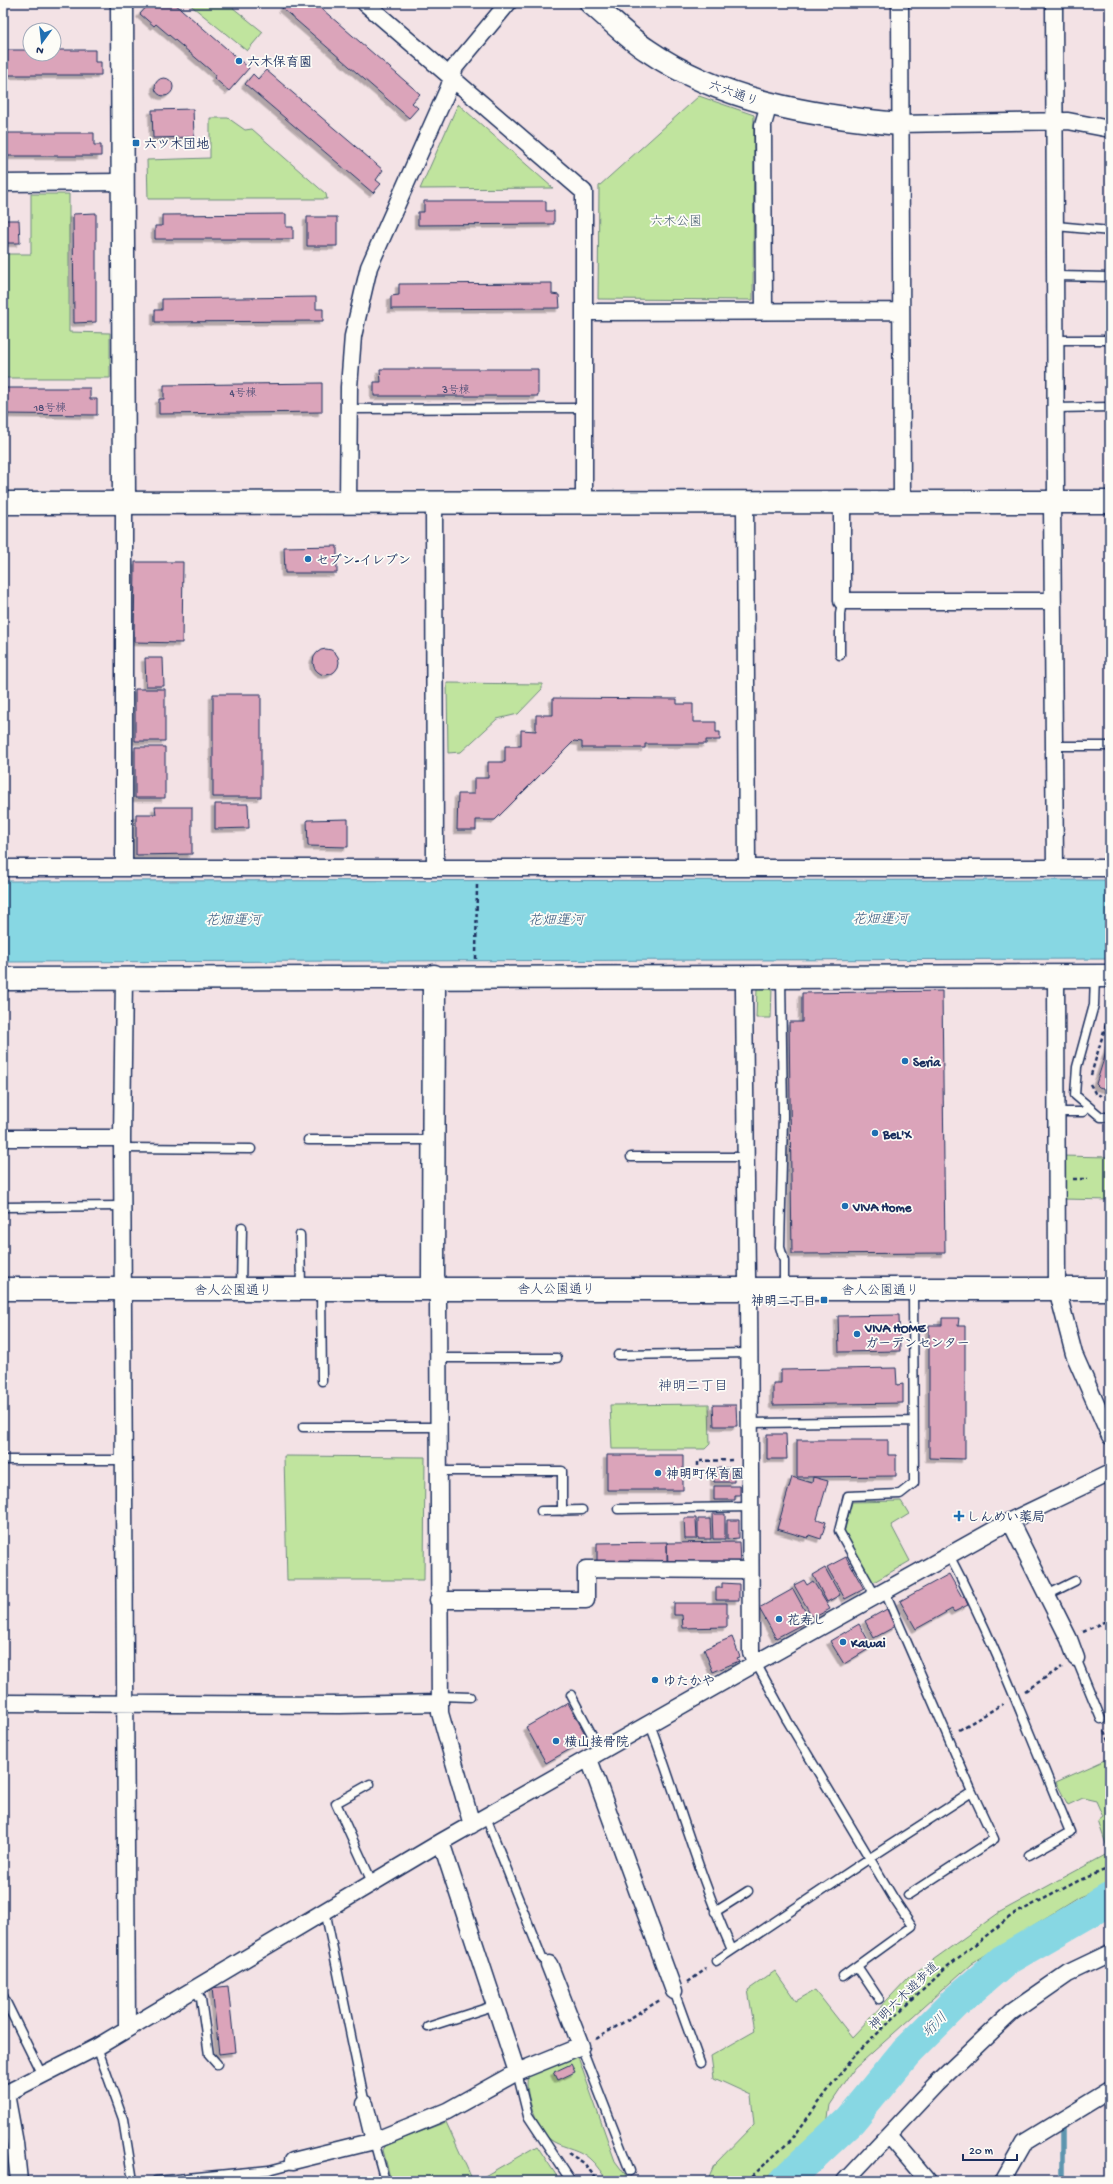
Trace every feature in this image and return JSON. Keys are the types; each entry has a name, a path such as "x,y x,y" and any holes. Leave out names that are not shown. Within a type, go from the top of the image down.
{"street":[{"path":"122,3 124,868"},
{"path":"365,3 584,192 584,503"},
{"path":"348,502 349,409 353,336 369,267 452,78 455,67 508,3"},
{"name":"六六通り","path":"591,3 647,50 707,84 769,104 839,118 899,124"},
{"path":"900,3 899,124 902,503"},
{"path":"1054,3 1056,121 1056,408 1052,601 1055,746 1055,868"},
{"path":"764,311 763,125 769,104"},
{"path":"899,124 1056,121 1110,129"},
{"path":"3,183 123,182"},
{"path":"584,312 900,311"},
{"path":"3,503 434,502 745,504 1110,502"},
{"path":"434,502 435,868"},
{"path":"842,503 842,601 1052,601"},
{"path":"745,504 747,868"},
{"path":"3,868 1110,868"},
{"path":"746,975 744,989 747,1278 749,1289 750,1353 751,1652 756,1663"},
{"path":"3,979 781,975 1056,976 1105,981"},
{"path":"434,976 433,1277 438,1301 438,1600 440,1700 443,1724 479,1821"},
{"path":"1056,976 1057,1289 1074,1354 1110,1436"},
{"path":"124,978 122,1143 127,2029"},
{"path":"3,1138 122,1143"},
{"name":"舎人公園通り","path":"3,1289 1110,1289"},
{"path":"18,2181 15,2143 5,2094 97,2047 372,1882 756,1663 881,1595 1010,1521 1110,1473"},
{"path":"1010,1521 1069,1639 1076,1658"},
{"path":"438,1600 586,1600 586,1569 750,1570"},
{"path":"3,1703 126,1702 340,1705 440,1700"},
{"path":"595,1755 674,1991"},
{"path":"441,1842 517,2072"},
{"path":"845,2181 936,2084 1012,2012 1068,1973 1110,1953"},
{"path":"293,2161 374,2141 447,2111 517,2072 581,2046 549,1964"},
{"path":"1003,2181 1025,2142 1110,2090"},
{"path":"365,2104 374,2141"},
{"path":"888,2135 928,2181"}],"lane":[{"path":"1056,226 1110,230"},
{"path":"1056,276 1110,277"},
{"path":"1056,340 1110,340"},
{"path":"1056,408 1110,407"},
{"path":"349,409 584,408"},
{"path":"840,655 840,614 842,601"},
{"path":"1055,746 1110,746"},
{"path":"781,975 783,1116 780,1247 784,1261 784,1289"},
{"path":"1105,981 1094,1005 1077,1066 1075,1095 1101,1117 1110,1117"},
{"path":"1056,1112 1083,1112 1088,1106"},
{"path":"308,1140 433,1140"},
{"path":"122,1143 251,1148"},
{"path":"631,1157 746,1157"},
{"path":"3,1207 123,1206"},
{"path":"240,1290 242,1227"},
{"path":"300,1235 311,1289 322,1381"},
{"path":"908,1895 994,1839 881,1595 839,1531 848,1496 900,1494 914,1483 913,1289"},
{"path":"618,1355 750,1353"},
{"path":"438,1358 556,1358"},
{"path":"750,1423 913,1421"},
{"path":"303,1427 438,1427"},
{"path":"3,1460 124,1460"},
{"path":"438,1471 562,1472 562,1511"},
{"path":"618,1509 750,1506"},
{"path":"542,1511 582,1510"},
{"path":"949,1555 1015,1697 1070,1832 1029,1855"},
{"path":"1047,1595 1075,1581"},
{"path":"1076,1658 1100,1719"},
{"path":"756,1663 787,1720 912,1926 843,1976"},
{"path":"571,1696 595,1755"},
{"path":"440,1700 470,1697"},
{"path":"650,1724 669,1774 694,1856 715,1912 732,1950"},
{"path":"370,1784 336,1802 372,1882"},
{"path":"716,1961 972,1792"},
{"path":"479,1821 542,1958 549,1964"},
{"path":"715,1912 748,1891"},
{"path":"325,1910 365,2104"},
{"path":"857,1966 879,1999"},
{"path":"194,1989 201,1999 209,2055 217,2064"},
{"path":"674,1991 700,2063"},
{"path":"3,1996 42,2075"},
{"path":"428,2027 496,2005"},
{"path":"581,2046 630,2171"},
{"path":"97,2047 122,2119 133,2181"},
{"path":"517,2072 528,2116 571,2181"},
{"path":"374,2141 385,2181"},
{"path":"156,2181 269,2170 292,2164 293,2161"}],"path":[{"path":"476,962 477,881"},
{"path":"1101,1096 1095,1093 1090,1086 1090,1080 1106,1024 1105,981"},
{"path":"698,1473 698,1461 736,1460"},
{"path":"1069,1639 1110,1619"},
{"name":"神明六木遊歩道","path":"747,2181 792,2140 852,2058 948,1966 1011,1916 1080,1880 1110,1868"},
{"path":"581,2046 606,2034 674,1991 716,1961"},
{"path":"554,2156 557,2153 564,2152 574,2156 584,2163 598,2181"}],"green space":[{"path":"188,3 227,3 263,32 247,51"},
{"name":"六木公園","path":"699,96 754,115 753,300 598,299 599,186"},
{"path":"458,104 553,188 420,189"},
{"path":"210,118 228,118 245,130 252,129 326,194 327,199 148,199 147,160 210,158"},
{"path":"31,194 69,194 69,332 110,333 110,378 3,378 3,254 31,254"},
{"path":"447,683 542,684 542,689 518,714 497,719 461,752 448,753"},
{"path":"757,988 772,989 771,1018 756,1018"},
{"path":"1061,1156 1110,1157 1110,1200 1062,1199"},
{"path":"709,1404 710,1444 705,1449 612,1449 610,1405"},
{"path":"284,1456 425,1457 424,1580 287,1580"},
{"path":"901,1501 909,1514 891,1525 910,1561 872,1583 844,1533 852,1502"},
{"path":"1110,1758 1110,1885 1079,1897 971,1964 854,2069 830,2105 827,2124 763,2181 707,2181 714,2165 754,2124 751,2095 714,2078 711,2056 755,2031 748,1990 775,1971 796,2001 815,1990 852,2037 909,1977 1000,1912 1109,1853 1098,1821 1103,1817 1096,1801 1083,1798 1068,1805 1056,1782"},
{"path":"573,2055 578,2057 615,2161 630,2181 608,2181 595,2164 586,2156 554,2142 542,2130 537,2122 528,2091 528,2075"},
{"path":"446,2122 473,2181 391,2181 383,2150 386,2145"},
{"path":"537,2146 560,2181 476,2181"}],"water":[{"name":"花畑運河","path":"1110,880 1110,959 3,962 3,881"}],"building":[{"path":"150,3 174,3 249,68 229,91 214,78 216,75 156,24 154,26 140,14"},
{"path":"286,3 315,3 420,94 412,103 418,108 409,118 282,8"},
{"path":"3,50 22,50 22,62 62,62 62,50 95,50 95,62 101,62 101,75 3,75"},
{"path":"266,70 383,170 376,180 381,184 373,193 245,84 253,74 258,79"},
{"path":"160,78 168,78 173,83 171,94 168,96 160,96 155,91 155,83"},
{"path":"193,109 194,137 153,138 152,110"},
{"path":"3,133 94,133 94,145 101,145 101,156 3,156"},
{"path":"424,201 546,201 546,211 554,211 554,224 418,225 418,212 424,212"},
{"path":"96,213 96,322 74,323 73,214"},
{"path":"286,214 286,227 293,227 293,239 155,239 155,226 162,226 162,215"},
{"path":"307,217 337,217 337,246 307,246"},
{"path":"3,220 19,220 20,243 3,243"},
{"path":"552,283 552,294 559,295 560,308 391,309 391,296 399,295 399,284"},
{"path":"316,297 316,309 323,309 323,321 155,322 155,310 162,310 162,299"},
{"path":"380,369 538,369 538,396 374,396 374,382 381,382"},
{"path":"322,383 322,412 159,414 159,399 164,399 164,385"},
{"path":"3,388 90,388 90,399 97,399 97,415 3,414"},
{"path":"337,546 337,573 285,573 284,547"},
{"path":"135,562 183,562 182,643 134,642"},
{"path":"326,649 335,653 339,662 335,671 326,675 317,671 313,662 317,653"},
{"path":"145,658 163,658 164,686 146,686"},
{"path":"135,689 165,689 165,741 135,741"},
{"path":"213,694 261,694 261,797 213,797"},
{"path":"553,698 677,699 677,704 693,704 693,722 716,722 716,732 720,732 720,740 706,740 706,744 645,744 645,748 582,748 582,742 574,741 495,820 476,820 476,830 457,830 458,794 474,794 474,778 488,778 488,762 505,762 505,746 521,746 521,730 536,731 536,715 553,715"},
{"path":"135,747 165,747 165,798 135,798"},
{"path":"215,804 248,804 249,828 215,829"},
{"path":"155,807 192,807 192,854 136,855 136,814 156,814"},
{"path":"348,819 348,847 308,846 307,820"},
{"path":"942,991 945,1253 792,1254 789,1022 802,1022 802,993"},
{"path":"1110,1040 1110,1090 1099,1087 1096,1084"},
{"path":"899,1315 900,1351 839,1352 838,1316"},
{"path":"942,1318 959,1318 958,1326 965,1326 965,1459 929,1458 929,1325 942,1325"},
{"path":"896,1368 897,1385 903,1384 903,1403 773,1405 773,1383 781,1383 781,1370"},
{"path":"713,1405 736,1405 737,1426 714,1426"},
{"path":"767,1434 786,1434 787,1459 767,1459"},
{"path":"797,1440 888,1440 888,1455 896,1455 896,1476 797,1477"},
{"path":"607,1455 683,1455 683,1490 607,1490"},
{"path":"714,1468 734,1468 734,1482 714,1482"},
{"path":"792,1477 812,1483 813,1477 828,1481 817,1519 826,1522 821,1539 809,1535 808,1538 777,1529"},
{"path":"714,1486 740,1486 740,1495 735,1495 735,1500 714,1500"},
{"path":"712,1514 725,1514 725,1539 713,1539"},
{"path":"684,1518 696,1518 697,1539 685,1539"},
{"path":"698,1519 710,1519 711,1539 698,1539"},
{"path":"727,1520 739,1520 739,1538 727,1539"},
{"path":"667,1542 667,1564 597,1564 597,1543"},
{"path":"739,1542 740,1564 668,1564 667,1543"},
{"path":"846,1557 864,1589 845,1599 827,1567"},
{"path":"825,1568 840,1595 827,1602 813,1575"},
{"path":"949,1574 962,1597 964,1596 968,1605 954,1612 952,1609 916,1629 900,1601"},
{"path":"804,1580 807,1585 813,1581 830,1609 813,1618 794,1585"},
{"path":"722,1583 739,1584 739,1600 716,1600 716,1588 722,1588"},
{"path":"793,1589 810,1620 776,1638 759,1608"},
{"path":"674,1603 727,1603 727,1627 683,1628 682,1615 674,1615"},
{"path":"887,1609 896,1626 874,1638 865,1621"},
{"path":"859,1624 872,1647 844,1664 830,1641"},
{"path":"732,1637 740,1657 737,1658 739,1661 713,1672 704,1649"},
{"path":"568,1703 588,1739 546,1763 526,1727"},
{"path":"228,1986 235,2052 219,2054 212,1988"},
{"path":"571,2064 575,2072 558,2080 554,2072"}],"waterway":[{"name":"垳川","path":"785,2181 850,2120 906,2052 959,1999 1003,1961 1110,1899"},
{"path":"1062,2124 1062,2181"}],"place":[{"name":"六木保育園","path":"239,61"},
{"name":"六ツ木団地","path":"136,143"},
{"name":"セブン-イレブン","path":"308,559"},
{"name":"Seria","path":"905,1061"},
{"name":"BeL'X","path":"875,1133"},
{"name":"VIVA Home","path":"845,1206"},
{"name":"神明二丁目","path":"824,1300"},
{"name":"VIVA HOME ガーデンセンター","path":"857,1334"},
{"name":"神明町保育園","path":"658,1473"},
{"name":"しんめい薬局","path":"959,1516"},
{"name":"花寿し","path":"779,1619"},
{"name":"Kawai","path":"843,1642"},
{"name":"ゆたかや","path":"655,1680"},
{"name":"横山接骨院","path":"556,1741"}],"district":[{"name":"神明二丁目","path":"693,1385"}]}
